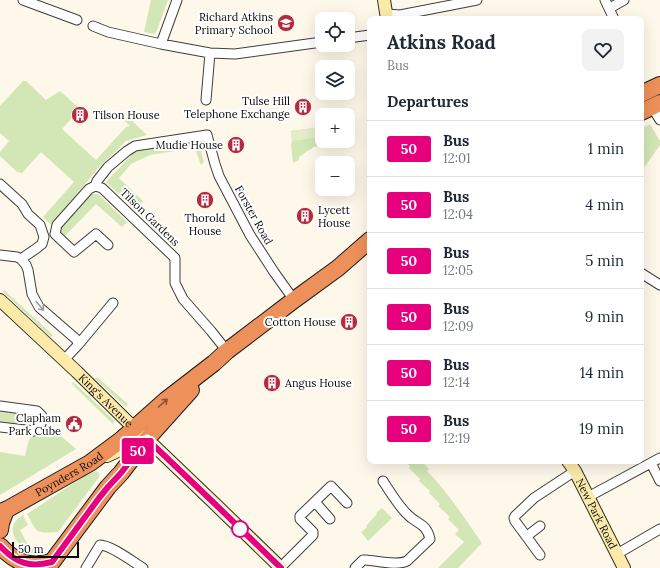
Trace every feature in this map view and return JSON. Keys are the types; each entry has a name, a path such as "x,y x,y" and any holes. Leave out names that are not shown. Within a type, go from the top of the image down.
{"highway":[{"path":"644,93 660,85"},
{"path":"1,545 20,566 44,567 52,562 99,498 125,469 147,439 214,363 227,351 338,268 367,243"},
{"path":"338,268 367,254"},
{"name":"Poynders Road","path":"3,511 90,463 121,440 166,400 214,363"},
{"path":"0,530 3,511"}],"main road":[{"path":"384,0 387,16"},
{"name":"King's Avenue","path":"0,300 214,503 280,568"},
{"path":"90,463 147,439"},
{"name":"New Park Road","path":"571,466 624,568"}],"street":[{"path":"23,0 77,20"},
{"path":"160,44 177,0"},
{"path":"394,16 477,0"},
{"path":"613,16 607,4 624,0"},
{"path":"93,26 108,32 160,44 210,53 236,54 315,43"},
{"path":"355,37 367,35"},
{"path":"206,100 210,53"},
{"path":"651,107 660,120"},
{"name":"Forster Road","path":"95,186 108,167 127,151 136,146 207,135 219,176 250,234 294,300"},
{"path":"0,184 22,204 28,214 40,225 44,237 42,244 38,248 21,259"},
{"path":"95,186 89,189 57,225 55,234 74,252 96,234 108,245"},
{"name":"Tilson Gardens","path":"95,186 102,188 175,258 175,283 183,299 227,351"},
{"path":"0,255 14,256 21,259 28,270 32,294 39,306 77,340 78,345"},
{"path":"644,275 660,286"},
{"path":"64,360 113,303"},
{"path":"0,406 37,411 42,416 42,422 37,430 34,431 0,427"},
{"path":"588,497 660,458"},
{"path":"651,463 660,481"},
{"path":"540,555 514,518 534,498 571,466"},
{"path":"355,568 363,560 396,564 404,563 430,539 428,531 408,515 382,481"},
{"path":"280,568 313,535 313,532 300,519 300,516 331,486 347,503"},
{"path":"315,502 330,519"},
{"path":"527,536 540,526"},
{"path":"617,554 660,529"},
{"path":"86,568 100,545 110,547 143,568"}],"green space":[{"path":"151,0 168,0 155,34 144,32"},
{"path":"23,81 26,81 46,100 60,91 80,109 62,129 96,160 126,127 130,126 121,117 129,118 147,135 126,141 99,167 51,225 43,217 74,182 41,152 22,173 17,172 0,156 0,152 9,141 0,133 0,106"},
{"path":"650,124 660,141 660,145 644,168 644,127"},
{"path":"315,128 315,147 308,150 299,157 299,160 293,163 291,145 291,131"},
{"path":"315,128 315,138 292,141 291,131"},
{"path":"198,142 204,162 201,165 195,148 150,155 131,164 119,178 143,201 136,210 106,182 137,149"},
{"path":"90,194 98,194 127,222 122,227 96,204 63,238 60,228"},
{"path":"4,290 53,335 51,337 3,292"},
{"path":"97,377 128,404 126,407 95,379"},
{"path":"73,382 115,421 113,424 72,384"},
{"path":"0,410 30,415 33,420 26,426 0,422"},
{"path":"48,425 76,449 0,495 0,452 25,456 31,437"},
{"path":"408,464 424,464 429,469 427,471 463,515 482,543 458,568 438,568 464,542 455,534 459,530 448,519 450,517 438,506 440,504 429,493 430,491 419,481 420,479 409,468 410,466"},
{"path":"96,471 99,473 99,477 58,532 41,532 36,529 27,514 86,475"},
{"path":"382,508 392,518 368,541 361,532 367,527 366,526 377,514 376,513"},
{"path":"23,515 28,525 20,530 30,549 36,547 39,553 28,553 18,543 13,535 13,526 15,522"}],"bus line":[{"name":"50","path":"0,546 19,564 28,567 44,566 52,562 99,498 129,464 147,439 281,568"}],"place":[{"name":"Richard Atkins Primary School","path":"286,23"},
{"name":"Tulse Hill Telephone Exchange","path":"303,107"},
{"name":"Tilson House","path":"80,115"},
{"name":"Mudie House","path":"236,145"},
{"name":"Thorold House","path":"205,200"},
{"name":"Lycett House","path":"305,216"},
{"name":"Cotton House","path":"349,322"},
{"name":"Angus House","path":"272,383"},
{"name":"Clapham Park Cube","path":"74,424"}]}
